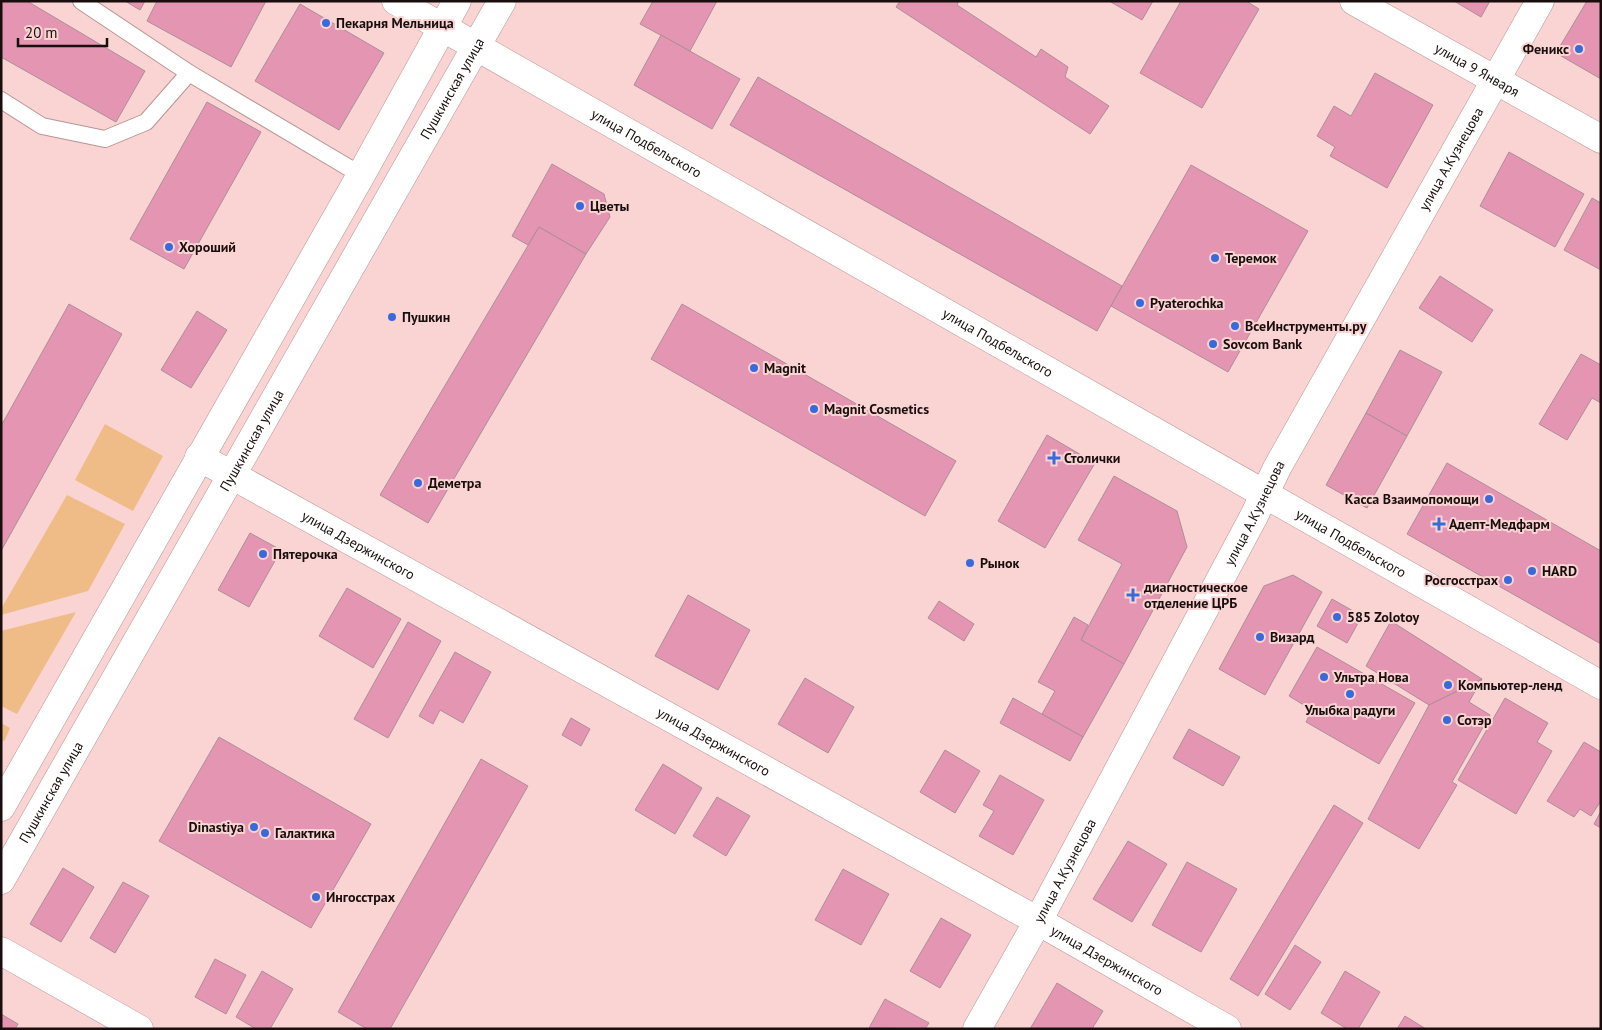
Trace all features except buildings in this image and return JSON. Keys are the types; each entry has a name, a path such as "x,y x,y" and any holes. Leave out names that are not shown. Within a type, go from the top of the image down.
{"main road":[{"name":"улица Подбельского","path":"396,1 1601,685"},
{"path":"1,807 361,175 456,1"},
{"name":"Пушкинская улица","path":"1,880 477,48 502,1"},
{"name":"улица 9 Января","path":"1354,1 1494,81 1601,139"},
{"name":"улица А.Кузнецова","path":"976,1029 1038,921 1264,493 1540,1"},
{"name":"улица Дзержинского","path":"199,457 1038,921 1227,1029"},
{"path":"1,951 139,1029"}],"lane":[{"path":"81,1 189,73 361,175"},
{"path":"1,100 42,126 105,139 146,122 189,73"}],"shaded area":[{"path":"105,424 163,456 133,511 75,480"},
{"path":"67,495 125,524 88,591 1,615 1,609"},
{"path":"76,612 17,714 1,706 1,631"},
{"path":"1,723 10,728 5,740 1,742"}],"place":[{"name":"Пекарня Мельница","path":"326,23"},
{"name":"Феникс","path":"1579,49"},
{"name":"Цветы","path":"580,206"},
{"name":"Хороший","path":"169,247"},
{"name":"Теремок","path":"1215,258"},
{"name":"Pyaterochka","path":"1140,303"},
{"name":"Пушкин","path":"392,317"},
{"name":"ВсеИнструменты.ру","path":"1235,326"},
{"name":"Sovcom Bank","path":"1213,344"},
{"name":"Magnit","path":"754,368"},
{"name":"Magnit Cosmetics","path":"814,409"},
{"name":"Столички","path":"1054,458"},
{"name":"Деметра","path":"418,483"},
{"name":"Касса Взаимопомощи","path":"1489,499"},
{"name":"Адепт-Медфарм","path":"1439,524"},
{"name":"Пятерочка","path":"263,554"},
{"name":"Рынок","path":"970,563"},
{"name":"HARD","path":"1532,571"},
{"name":"Росгосстрах","path":"1508,580"},
{"name":"диагностическое отделение ЦРБ","path":"1133,595"},
{"name":"585 Zolotoy","path":"1337,617"},
{"name":"Визард","path":"1260,637"},
{"name":"Ультра Нова","path":"1324,677"},
{"name":"Компьютер-ленд","path":"1448,685"},
{"name":"Улыбка радуги","path":"1350,694"},
{"name":"Сотэр","path":"1447,720"},
{"name":"Dinastiya","path":"254,827"},
{"name":"Галактика","path":"265,833"},
{"name":"Ингосстрах","path":"316,897"}]}
